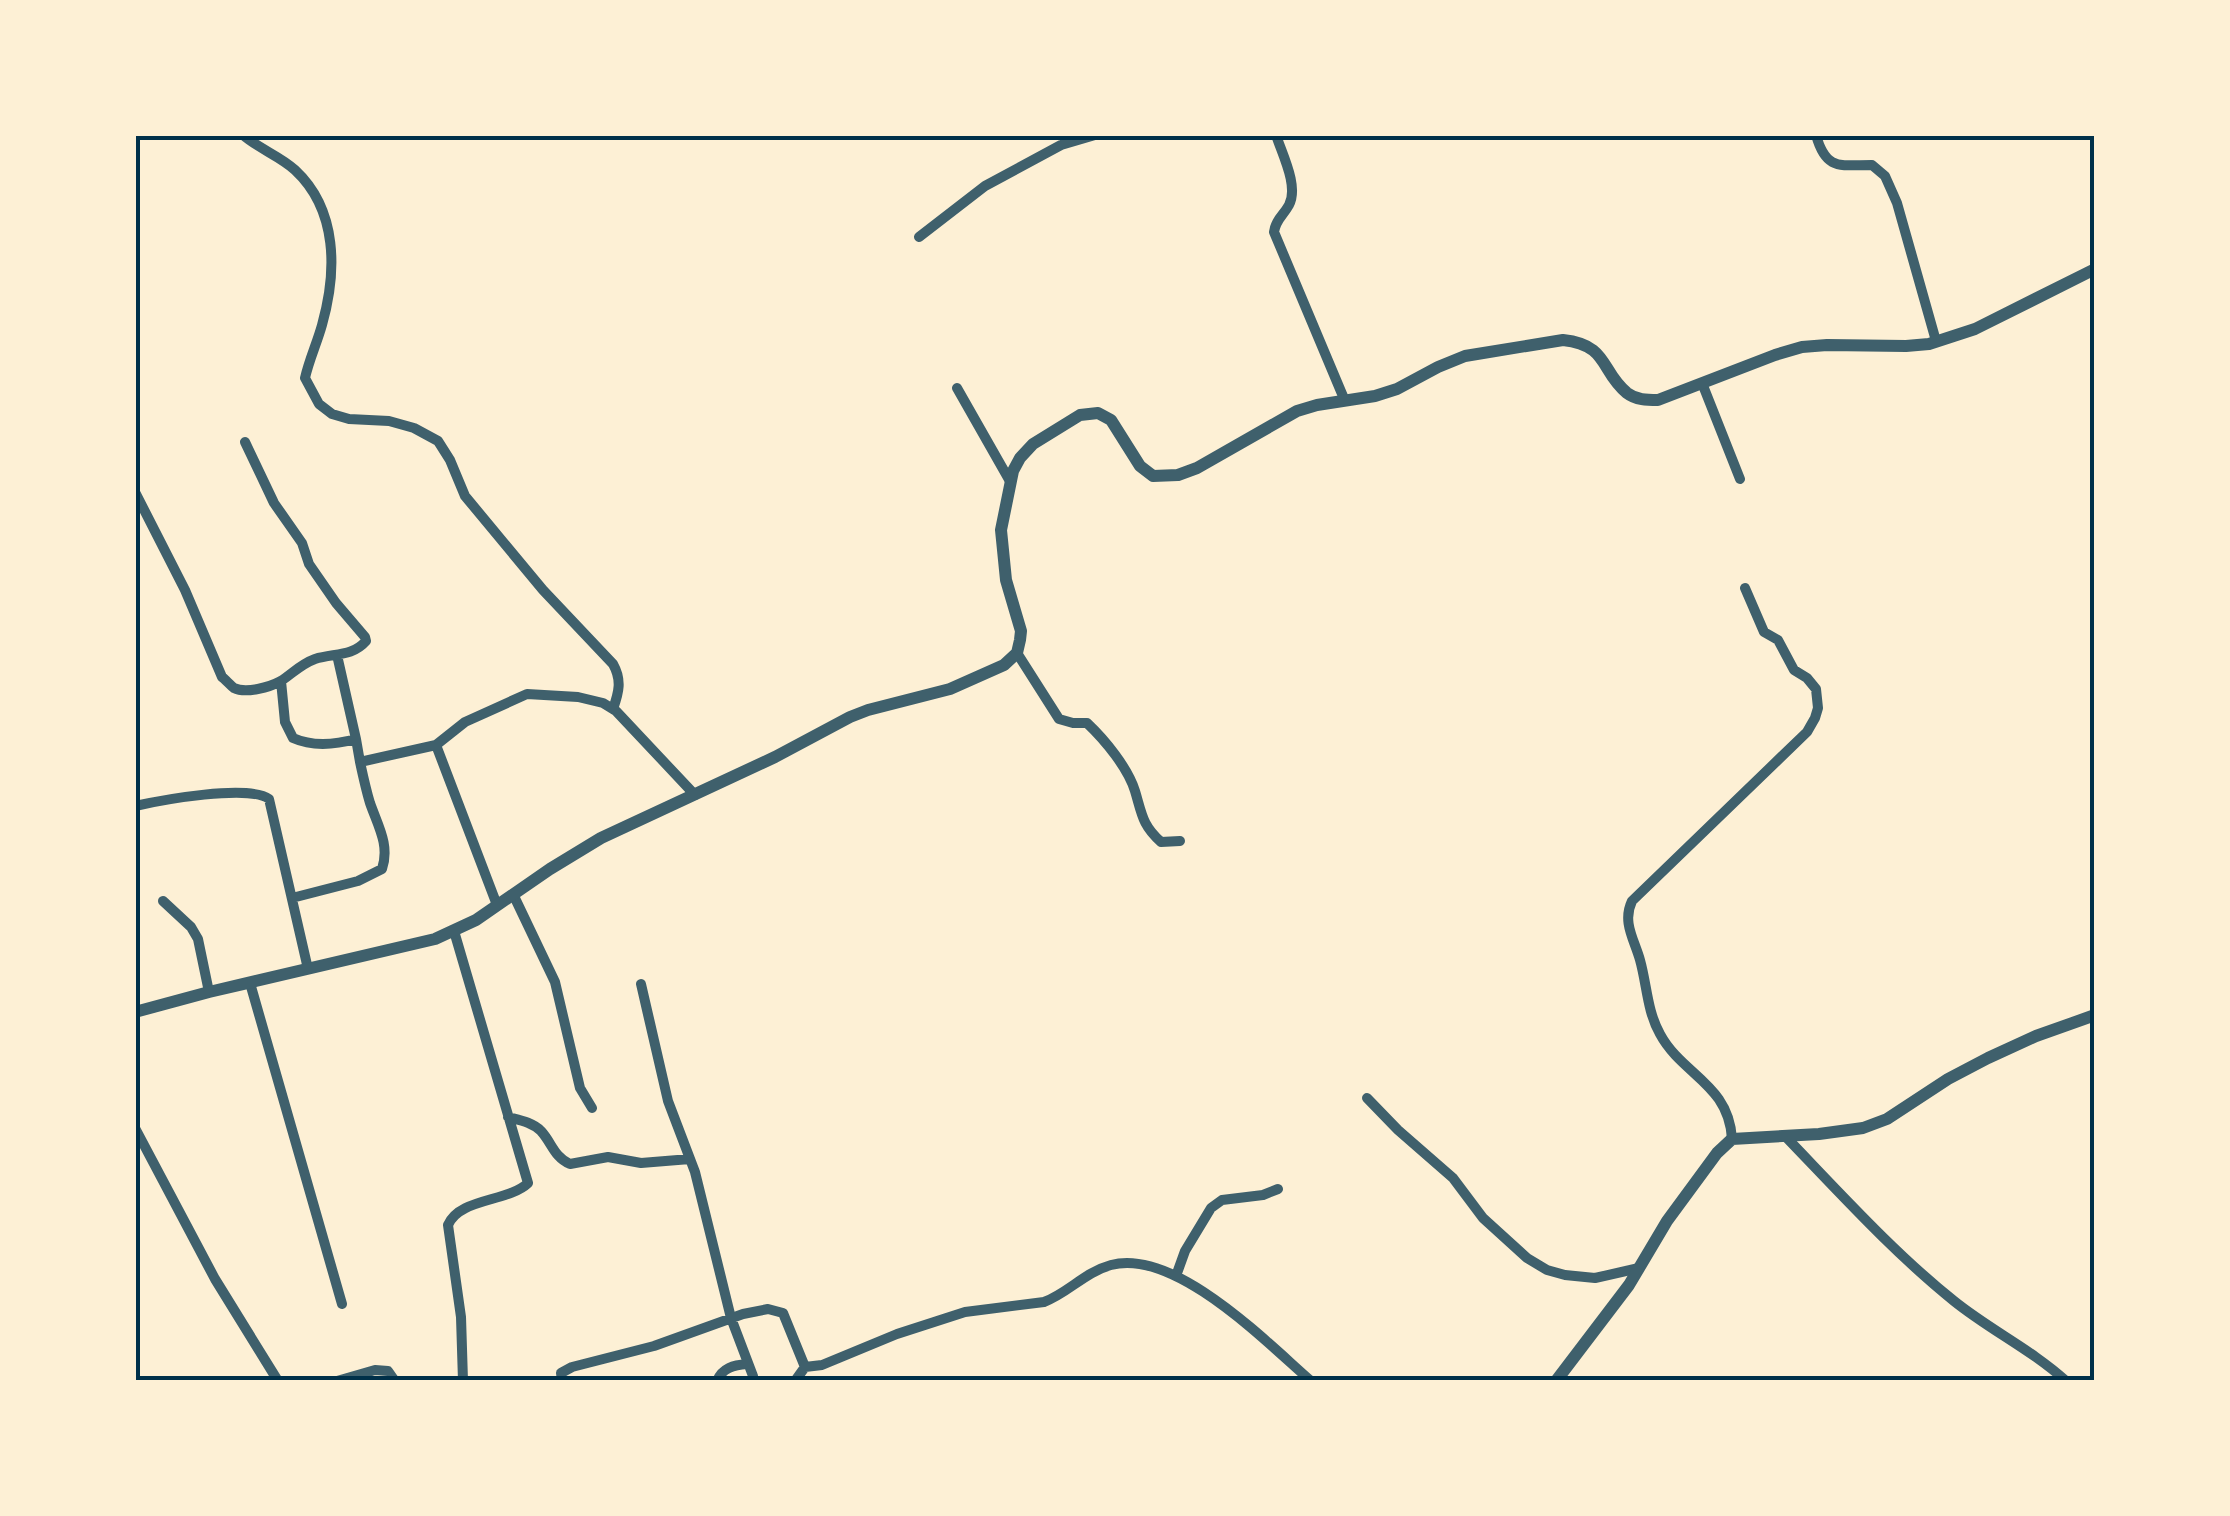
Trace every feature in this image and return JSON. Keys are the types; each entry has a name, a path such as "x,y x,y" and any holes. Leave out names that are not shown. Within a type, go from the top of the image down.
{"street":[{"path":"243,135 292,167 324,210 330,235 332,282 305,378 319,404 348,419 389,420 438,441 465,496 543,590 613,664 620,689 613,709"},
{"path":"919,237 984,186 1061,145 1095,135"},
{"path":"1276,135 1292,185 1292,200 1277,219 1274,232 1345,401"},
{"path":"1816,135 1831,163 1872,165 1885,176 1897,203 1936,341"},
{"path":"135,1012 410,946 454,931 601,838 775,757 858,713 933,695 1004,665 1017,653 1021,631 1006,580 1001,530 1013,471 1033,444 1080,415 1098,413 1111,420 1140,466 1153,476 1178,475 1198,468 1297,411 1397,389 1465,356 1563,340 1577,342 1594,350 1630,396 1658,400 1802,348 1906,346 1936,341 1974,329 2095,269"},
{"path":"1702,383 1740,478"},
{"path":"957,388 1011,483"},
{"path":"135,492 222,676 239,690 265,687 280,681 301,664 356,651 366,641 365,637 309,564 302,543 274,503 245,442"},
{"path":"1732,1139 1728,1111 1661,1037 1626,919 1632,902 1807,732 1816,718 1816,689 1794,670 1778,640 1764,632 1744,588"},
{"path":"1017,653 1059,719 1087,723 1104,739 1134,788 1149,831 1161,842 1180,840"},
{"path":"292,898 358,881 382,869 386,857 360,762 338,655"},
{"path":"280,681 285,722 293,738 306,744 356,739"},
{"path":"360,762 436,745 465,722 526,694 578,697 613,709 695,795"},
{"path":"436,745 497,905"},
{"path":"135,806 204,795 265,795 308,969"},
{"path":"512,894 555,982 580,1088 592,1108"},
{"path":"163,901 191,926 198,939 209,992"},
{"path":"454,931 528,1183 510,1194 465,1209 452,1216 448,1225 460,1317 463,1381"},
{"path":"250,983 342,1304"},
{"path":"641,984 668,1101 699,1186 731,1318 752,1381"},
{"path":"1556,1381 1608,1315 1666,1221 1732,1139 1863,1128 1887,1119 1948,1078 1988,1058 2095,1015"},
{"path":"1367,1098 1452,1178 1483,1218 1527,1258 1548,1270 1595,1278 1639,1268"},
{"path":"508,1117 535,1126 556,1155 570,1164 608,1158 641,1163 690,1158"},
{"path":"135,1128 215,1279 278,1381"},
{"path":"1784,1135 1865,1219 1955,1302 2065,1380"},
{"path":"1176,1276 1185,1251 1211,1208 1222,1200 1278,1189"},
{"path":"795,1381 806,1367 854,1354 897,1334 965,1312 1044,1302 1092,1272 1127,1262 1196,1286 1231,1311 1311,1381"},
{"path":"562,1381 561,1373 572,1367 654,1346 768,1308 784,1313 806,1367"},
{"path":"717,1381 722,1372 734,1365 747,1364"},
{"path":"336,1381 375,1370 388,1372 395,1381"}]}
